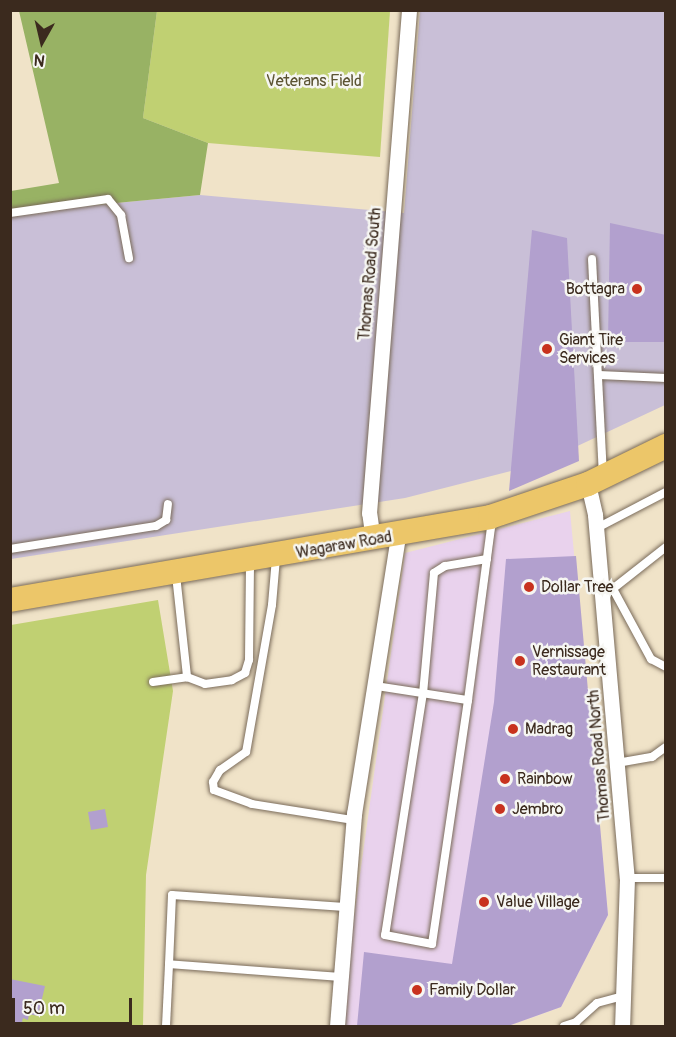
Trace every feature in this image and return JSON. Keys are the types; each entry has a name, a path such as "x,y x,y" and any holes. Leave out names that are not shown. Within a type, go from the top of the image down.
{"main road":[{"name":"Wagaraw Road","path":"10,600 398,536 493,516 596,481 661,452"}],"street":[{"name":"Thomas Road South","path":"373,540 369,513 409,10"},
{"name":"Thomas Road North","path":"596,481 597,528 608,593 617,763 627,878 622,1026"},
{"path":"337,1026 353,820 398,536"}],"lane":[{"path":"10,213 108,199 121,215 129,258"},
{"path":"592,259 599,375 596,481"},
{"path":"599,375 666,378"},
{"path":"597,528 666,492"},
{"path":"10,549 156,526 166,520 168,504"},
{"path":"487,559 445,566 434,573 423,693 385,935 432,944 468,700 493,516"},
{"path":"666,547 608,593 651,659 666,667"},
{"path":"276,556 272,605 246,752 220,770 213,782 214,790 252,804 353,820"},
{"path":"153,682 188,677 205,684 232,680 245,673 249,660 250,561"},
{"path":"175,573 188,677"},
{"path":"376,686 468,700"},
{"path":"617,763 652,757 666,747"},
{"path":"627,878 666,878"},
{"path":"166,1026 172,895 345,907"},
{"path":"169,964 340,977"},
{"path":"564,1026 576,1022 597,1003 624,996"}],"shaded area":[{"path":"420,11 665,11 665,405 539,464 405,498 11,559 11,213 200,195 404,213"},
{"path":"570,511 608,915 561,1007 508,1026 345,1026 350,946 405,553"}],"green space":[{"path":"19,11 157,11 143,118 208,143 200,195 11,213 11,191 59,183"},
{"name":"Veterans Field","path":"157,11 390,11 380,157 208,143 143,118"},
{"path":"158,600 173,691 146,875 143,1026 11,1026 11,625"}],"building":[{"name":"Bottagra","path":"610,223 666,235 666,342 608,342"},
{"name":"Giant Tire Services","path":"532,230 567,238 579,461 509,491"},
{"path":"576,556 608,915 561,1007 508,1026 357,1026 364,952 452,964 494,702 506,559"},
{"path":"105,809 108,827 91,830 88,812"},
{"path":"10,979 45,986 38,1016 29,1014 28,1020 23,1018 21,1026 10,1026"}],"place":[{"name":"Bottagra","path":"637,289"},
{"name":"Giant Tire Services","path":"547,349"},
{"name":"Dollar Tree","path":"529,587"},
{"name":"Vernissage Restaurant","path":"520,661"},
{"name":"Madrag","path":"513,729"},
{"name":"Rainbow","path":"505,779"},
{"name":"Jembro","path":"500,809"},
{"name":"Value Village","path":"484,902"},
{"name":"Family Dollar","path":"417,990"}]}
